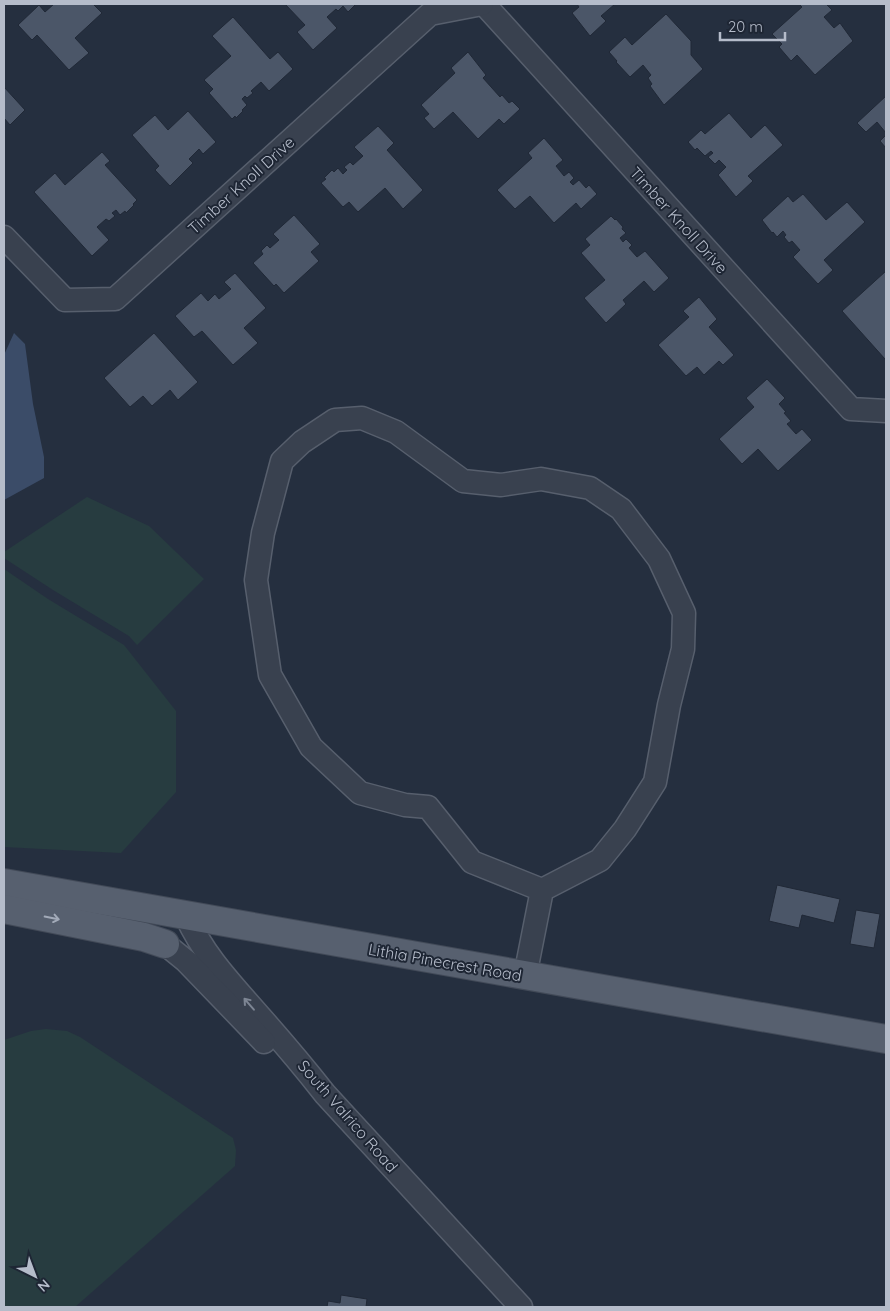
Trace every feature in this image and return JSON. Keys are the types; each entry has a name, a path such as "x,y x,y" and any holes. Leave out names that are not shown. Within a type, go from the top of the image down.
{"main road":[{"name":"Lithia Pinecrest Road","path":"4,883 886,1039"},
{"path":"4,909 144,937 166,944"}],"street":[{"name":"Timber Knoll Drive","path":"4,237 65,300 115,299 430,14 483,4 851,409 886,411"},
{"path":"362,418 396,432 464,481 501,486 541,479 590,488 621,510 659,560 684,613 683,648 669,705 655,782 626,829 600,860 542,890 472,862 428,807 405,805 360,794 311,747 270,675 256,580 263,533 282,461 302,442 335,420 362,418"},
{"path":"525,976 542,890"},
{"name":"South Valrico Road","path":"186,916 196,939 211,961 298,1060 325,1094 521,1307"},
{"path":"166,944 186,961 226,1004 293,1070 325,1094"}],"green space":[{"path":"87,497 149,526 204,579 137,645 129,636 4,558 4,552"},
{"path":"4,569 48,599 124,645 176,711 176,792 121,853 4,847"},
{"path":"46,1029 67,1031 80,1037 233,1138 236,1150 235,1166 75,1307 4,1307 4,1040 31,1031"}],"water":[{"path":"14,333 25,344 33,404 44,457 44,478 4,500 4,355"}],"building":[{"path":"54,4 93,4 102,13 75,38 89,53 69,70 37,35 32,40 18,25 39,5 45,12"},
{"path":"285,4 356,4 348,12 343,6 327,17 337,28 313,50 297,32 305,25"},
{"path":"577,4 615,4 601,16 606,21 590,36 572,13 579,7"},
{"path":"799,4 826,4 832,10 824,17 834,28 840,23 853,41 815,75 797,55 791,61 779,47 782,44 772,34 802,7"},
{"path":"666,14 691,41 691,55 703,69 664,105 650,86 652,84 648,78 651,75 643,65 630,77 609,52 625,37 632,45"},
{"path":"233,17 270,59 278,52 293,69 269,91 261,82 251,91 253,93 247,98 245,96 242,99 247,105 236,118 235,116 232,119 209,93 213,89 204,80 231,56 212,36"},
{"path":"468,52 486,75 483,78 500,97 502,95 509,103 512,101 520,109 504,124 499,119 478,139 453,112 434,129 424,118 429,114 421,105 455,73 451,68"},
{"path":"4,87 25,110 10,125 4,118"},
{"path":"886,96 886,133 877,122 866,132 857,123"},
{"path":"188,111 216,142 203,154 199,149 189,159 193,163 170,186 155,170 159,166 132,135 155,115 168,130"},
{"path":"729,113 751,138 765,125 783,145 748,176 753,181 736,197 718,175 726,167 719,160 715,164 708,157 713,153 711,151 705,156 697,148 695,150 688,142 701,130 705,134"},
{"path":"378,126 394,143 387,150 423,190 403,209 385,188 358,212 349,202 343,207 321,183 332,170 334,172 338,168 343,174 347,170 344,167 350,162 353,165 363,156 354,147"},
{"path":"886,135 886,148 880,141"},
{"path":"544,138 563,160 556,166 564,176 569,172 574,178 570,182 573,185 579,180 586,188 589,185 597,194 581,209 576,203 554,223 530,196 515,209 497,190 532,158 528,153"},
{"path":"102,152 110,161 105,165 137,200 126,213 125,211 120,215 116,210 112,213 115,216 109,221 106,219 97,227 109,240 92,256 34,192 55,173 65,185"},
{"path":"803,194 826,220 847,202 865,222 824,260 833,270 818,284 793,257 800,250 792,241 789,243 784,237 786,235 783,231 777,237 762,220 788,196 793,202"},
{"path":"294,215 320,244 311,252 319,261 284,293 276,284 274,286 253,263 263,254 261,251 267,245 270,248 279,240 273,234"},
{"path":"611,216 623,227 622,229 626,233 620,238 623,242 626,239 632,245 629,248 637,257 645,251 669,278 654,292 644,281 623,300 626,304 606,323 584,298 605,280 581,253 590,245 585,239"},
{"path":"886,271 886,357 885,359 842,311"},
{"path":"235,273 266,308 244,328 258,343 233,365 202,331 194,337 175,316 201,293 208,301 215,294 219,299 231,289 224,282"},
{"path":"699,297 717,319 709,327 734,355 723,365 719,361 704,375 697,367 686,376 658,345 689,317 683,311"},
{"path":"154,333 198,382 178,400 170,390 152,406 143,396 130,407 104,378"},
{"path":"767,379 785,398 779,404 791,421 787,424 796,434 802,429 812,440 778,471 758,449 742,464 719,439 754,407 746,398"},
{"path":"777,885 840,899 834,923 802,915 799,928 769,921"},
{"path":"856,910 880,914 874,948 850,944"},
{"path":"341,1295 367,1299 366,1307 327,1307 328,1301 340,1303"}]}
